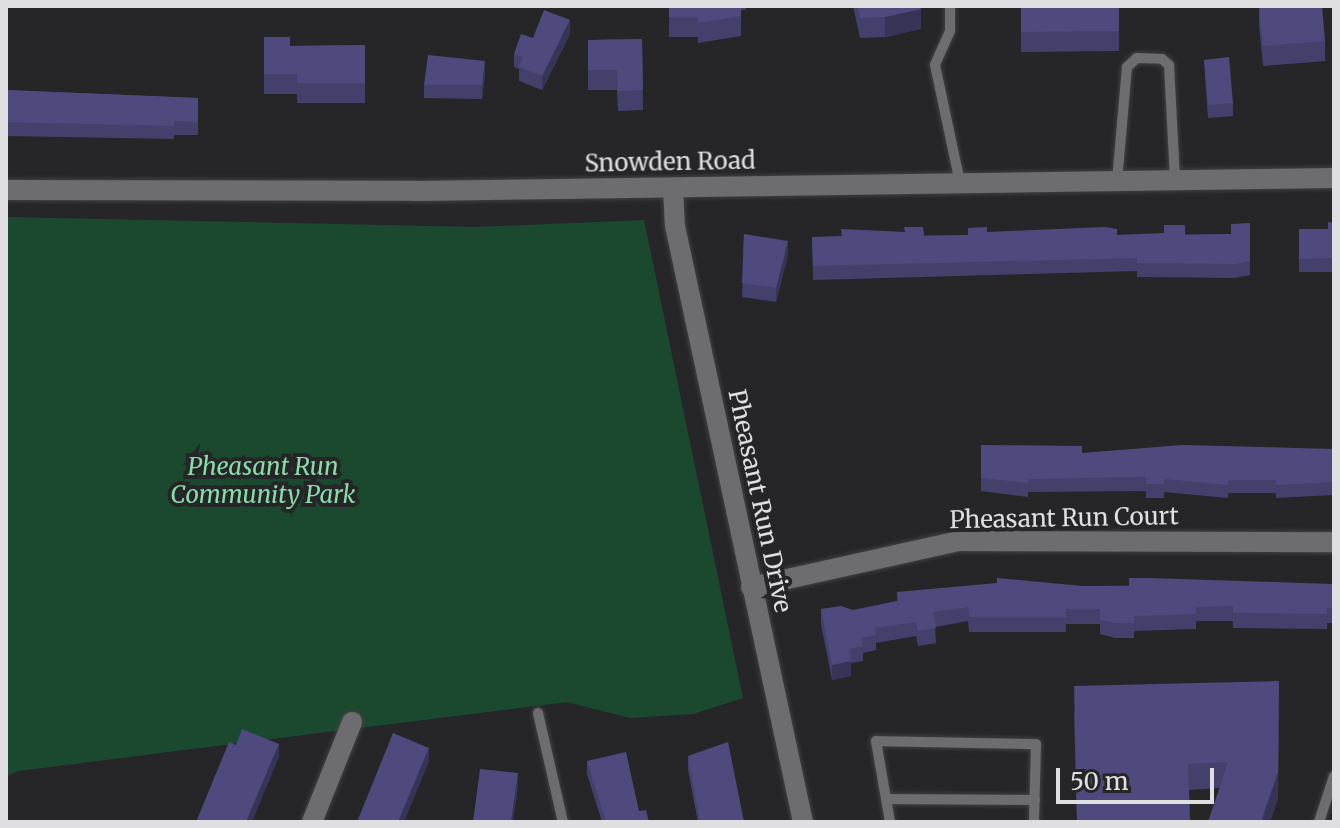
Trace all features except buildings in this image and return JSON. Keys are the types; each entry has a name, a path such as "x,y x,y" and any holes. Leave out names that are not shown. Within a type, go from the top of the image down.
{"street":[{"name":"Snowden Road","path":"6,190 673,189 1334,178"},
{"name":"Pheasant Run Drive","path":"673,189 675,226 803,822"},
{"name":"Pheasant Run Court","path":"751,587 958,541 1334,542"},
{"path":"312,822 352,722"}],"lane":[{"path":"950,6 950,31 935,65 960,183"},
{"path":"1117,181 1127,67 1137,58 1162,59 1169,65 1175,180"},
{"path":"538,713 563,822"},
{"path":"890,822 876,741 1036,744 1034,822"},
{"path":"1319,822 1329,810 1334,776"},
{"path":"886,799 1035,800"}],"green space":[{"name":"Pheasant Run Community Park","path":"6,217 476,227 644,220 743,698 693,714 630,718 567,702 18,771 6,777"}]}
